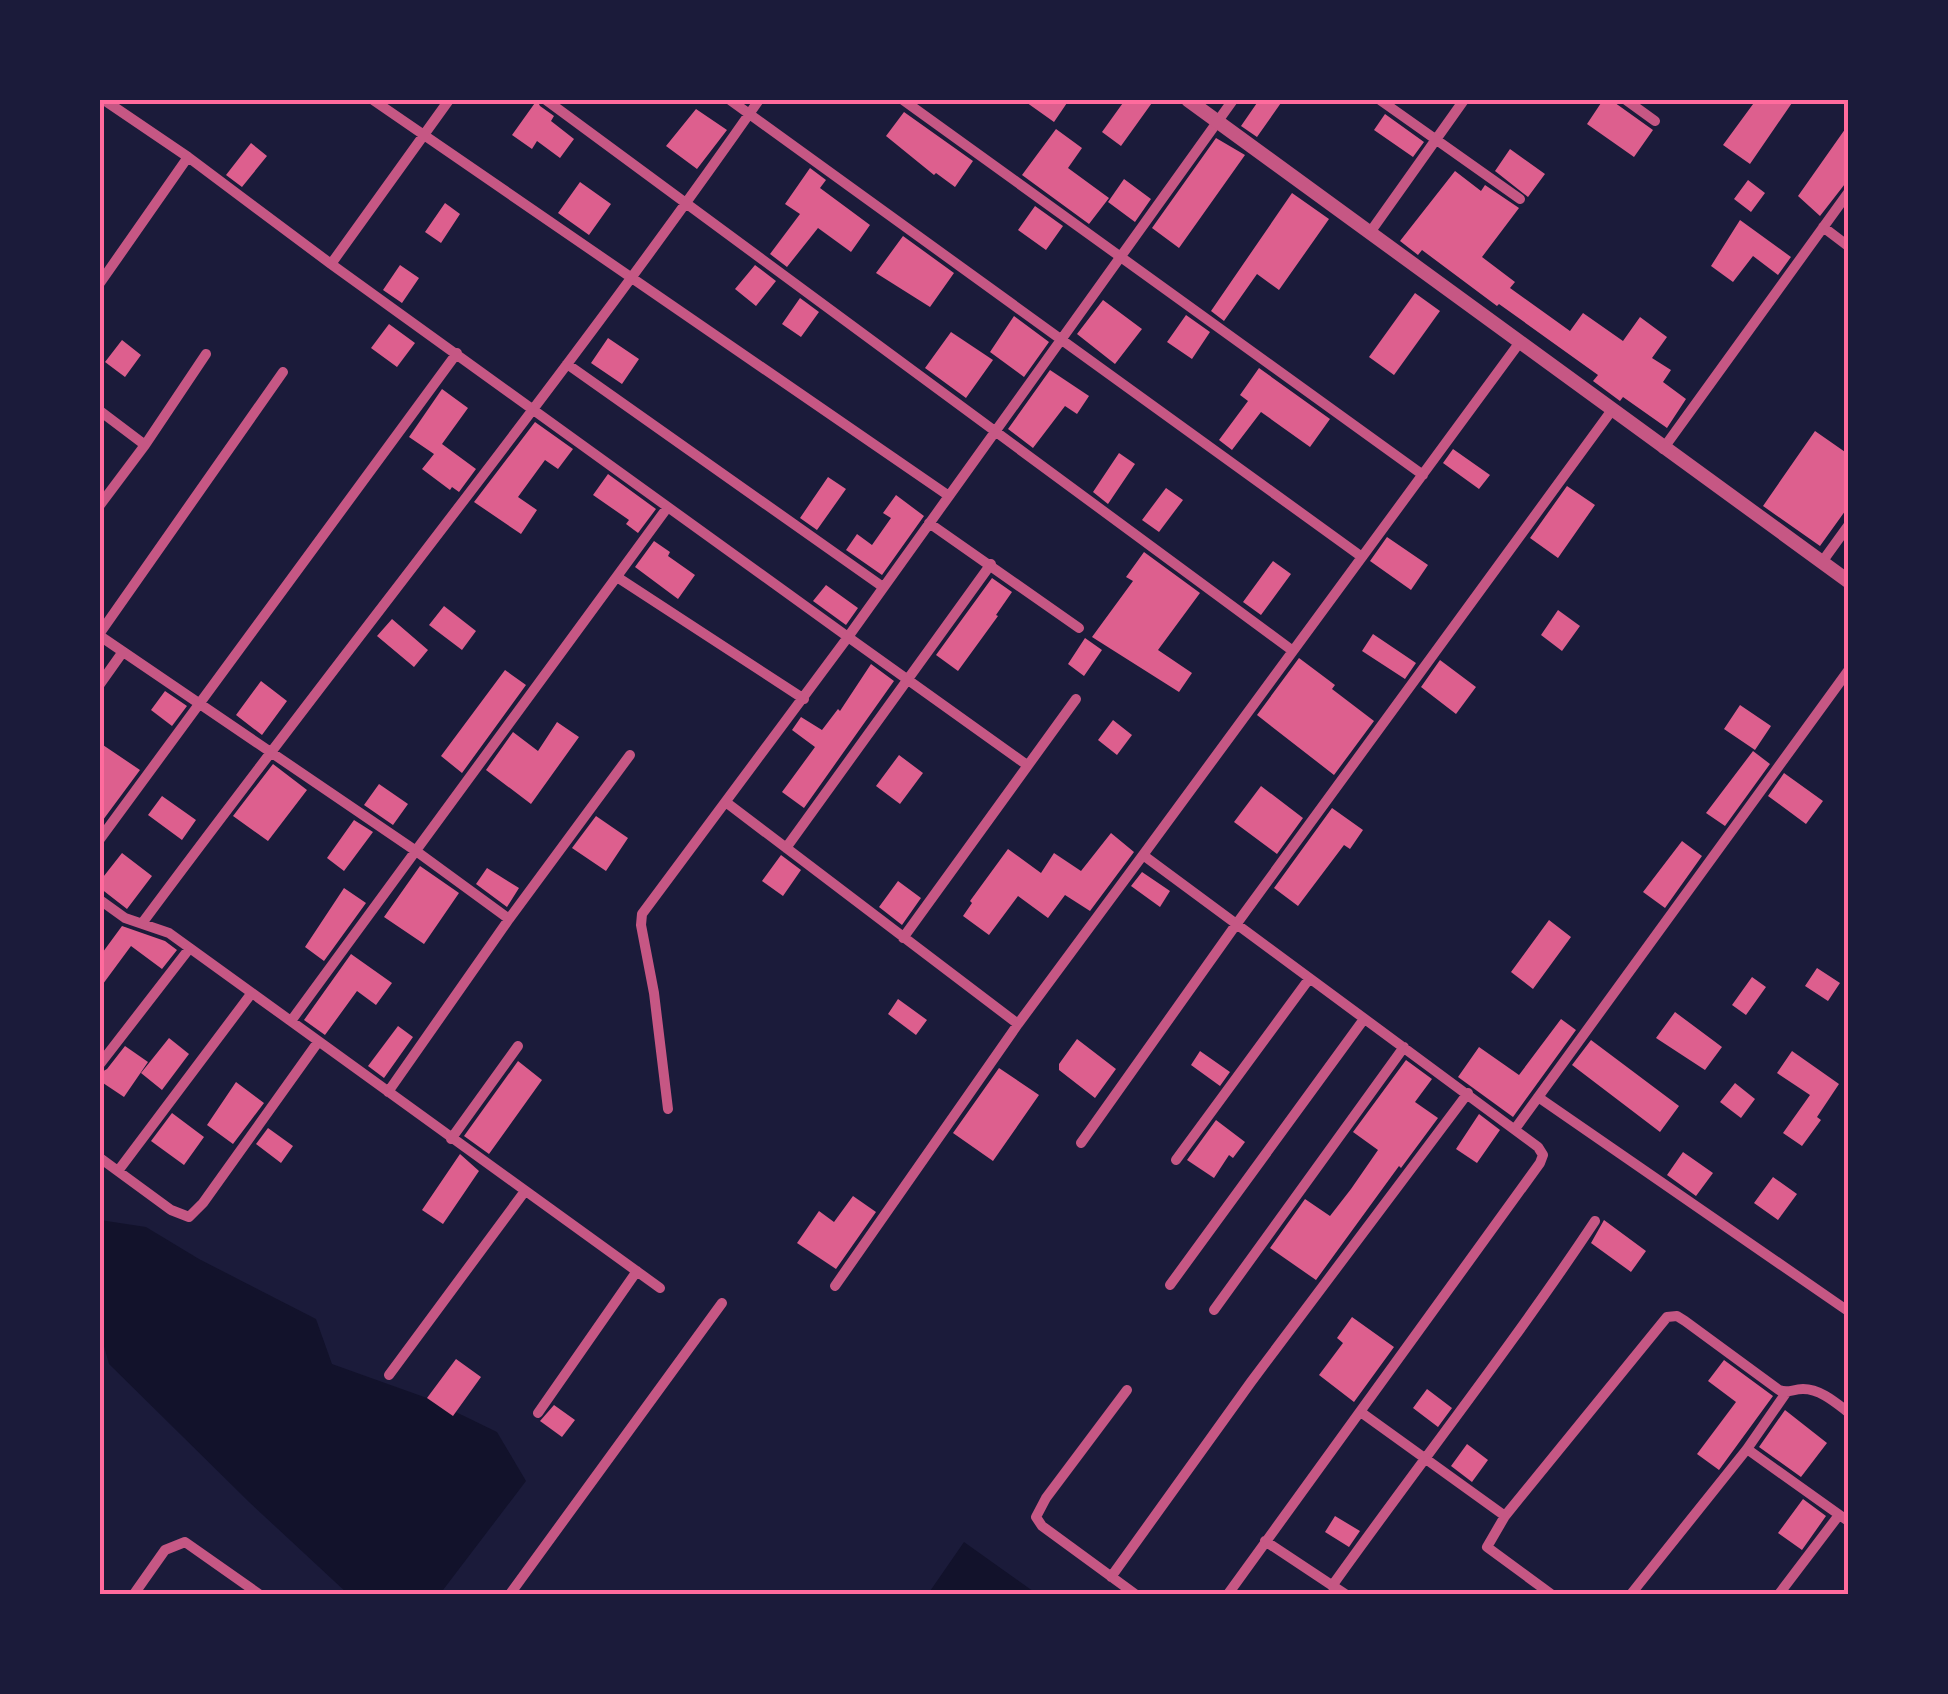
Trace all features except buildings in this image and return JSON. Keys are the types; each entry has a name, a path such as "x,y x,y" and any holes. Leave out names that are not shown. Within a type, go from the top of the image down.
{"street":[{"path":"104,100 1027,765"},
{"path":"373,100 948,496"},
{"path":"331,264 449,100"},
{"path":"546,100 1293,651"},
{"path":"730,100 1362,557"},
{"path":"143,922 534,410 759,100"},
{"path":"903,100 1423,475"},
{"path":"1188,100 1848,581"},
{"path":"668,1109 642,914 804,700 1233,100"},
{"path":"1380,100 1520,199"},
{"path":"1371,231 1464,100"},
{"path":"1626,100 1655,121"},
{"path":"100,283 188,157"},
{"path":"1663,448 1848,193"},
{"path":"1824,227 1848,246"},
{"path":"835,1286 1018,1024 1520,342"},
{"path":"100,505 206,354"},
{"path":"100,838 458,354"},
{"path":"567,364 883,587"},
{"path":"283,372 100,635 416,851 509,920"},
{"path":"1081,1143 1612,410"},
{"path":"100,411 145,445"},
{"path":"291,1021 667,508"},
{"path":"929,523 1079,628"},
{"path":"1822,562 1848,526"},
{"path":"786,848 991,564"},
{"path":"617,577 804,700"},
{"path":"100,684 122,653"},
{"path":"1515,1129 1848,672"},
{"path":"903,938 1076,699"},
{"path":"388,1092 630,755"},
{"path":"727,803 1018,1024"},
{"path":"1144,855 1538,1146 1544,1155 1228,1594"},
{"path":"100,900 126,918 158,927 660,1288"},
{"path":"100,1064 189,949"},
{"path":"1176,1160 1309,979"},
{"path":"118,1171 251,994"},
{"path":"1170,1286 1364,1019"},
{"path":"100,1158 188,1218 203,1203 318,1042"},
{"path":"452,1139 518,1046"},
{"path":"1214,1310 1404,1048"},
{"path":"1110,1577 1250,1382 1468,1094"},
{"path":"1538,1097 1848,1311"},
{"path":"389,1375 525,1191"},
{"path":"1332,1586 1530,1317 1595,1221"},
{"path":"538,1413 637,1271"},
{"path":"510,1594 722,1302"},
{"path":"1551,1594 1487,1547 1504,1516 1668,1317 1686,1321 1786,1393 1808,1390 1829,1398 1848,1412"},
{"path":"1127,1390 1036,1517 1042,1526 1135,1594"},
{"path":"1632,1594 1747,1449 1786,1393"},
{"path":"1362,1412 1504,1516"},
{"path":"1747,1449 1844,1518 1779,1594"},
{"path":"134,1594 165,1550 184,1542 259,1594"},
{"path":"1265,1542 1345,1594"}],"shaded area":[{"path":"100,1220 146,1227 316,1319 332,1364 427,1398 497,1432 526,1481 440,1594 348,1594 109,1364 100,1332"},
{"path":"964,1542 1037,1594 928,1594"}]}
